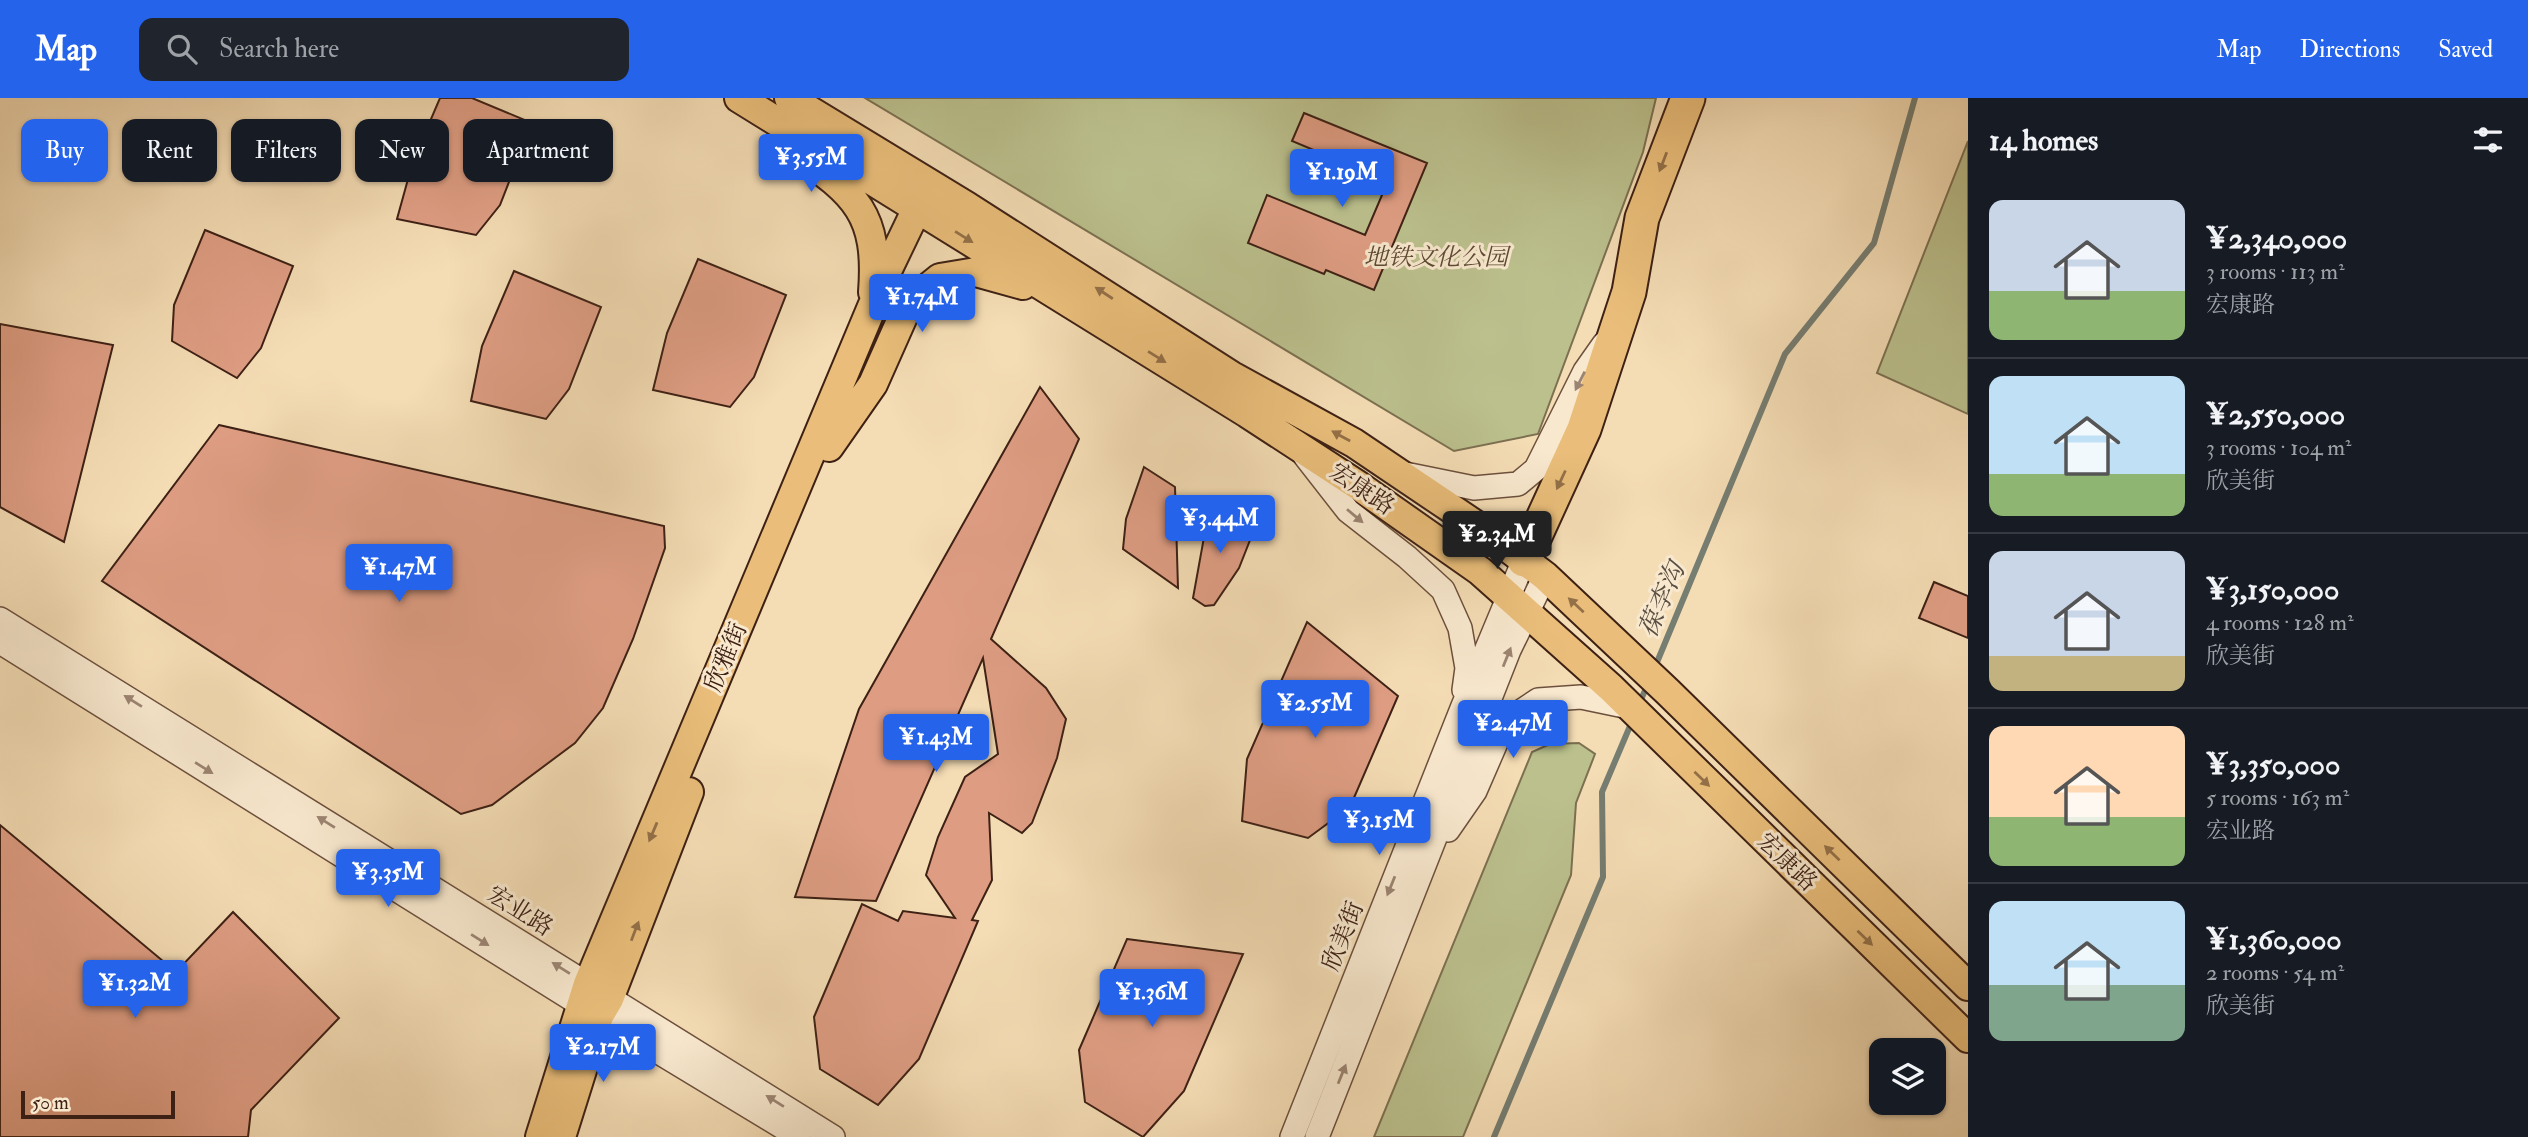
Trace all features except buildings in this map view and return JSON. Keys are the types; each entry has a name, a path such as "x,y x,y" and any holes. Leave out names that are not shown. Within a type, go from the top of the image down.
{"highway":[{"path":"1534,568 1629,292 1642,218 1688,98"}],"main road":[{"path":"723,98 821,171 856,202 868,224 876,260 871,310"},
{"name":"宏康路","path":"739,98 1296,445 1469,563 1620,698 1968,1038"},
{"name":"宏康路","path":"789,98 934,186 1232,376 1354,443 1495,538 1534,568 1626,652 1968,986"},
{"name":"欣雅街","path":"540,1137 871,310 934,186"},
{"name":"欣雅街","path":"561,1137 594,1001 716,724 921,212"},
{"path":"829,447 873,384 909,303 940,278 976,272 1056,295"}],"street":[{"path":"1398,472 1474,488 1517,484 1536,469 1585,371 1618,324"},
{"path":"1296,445 1348,511 1407,557 1443,590 1460,628 1466,668 1462,706"},
{"name":"欣美街","path":"1292,1137 1462,706 1519,605 1534,568"},
{"name":"欣美街","path":"1317,1137 1509,650 1519,605"},
{"name":"宏业路","path":"0,619 594,1001 800,1137"},
{"name":"宏业路","path":"0,642 594,1001 833,1137"},
{"path":"1426,861 1475,791 1505,722 1538,700 1620,698"}],"green space":[{"name":"地铁文化公园","path":"865,98 1656,98 1643,152 1538,434 1454,451"},
{"path":"1968,141 1968,414 1877,373"},
{"path":"1579,743 1595,754 1576,803 1571,875 1463,1137 1374,1137 1532,752 1550,744"}],"waterway":[{"name":"葆李沟","path":"1655,667 1785,354 1874,243 1915,98"},
{"name":"葆李沟","path":"1638,706 1648,684"},
{"name":"葆李沟","path":"1494,1137 1603,877 1602,792 1633,719"}]}
